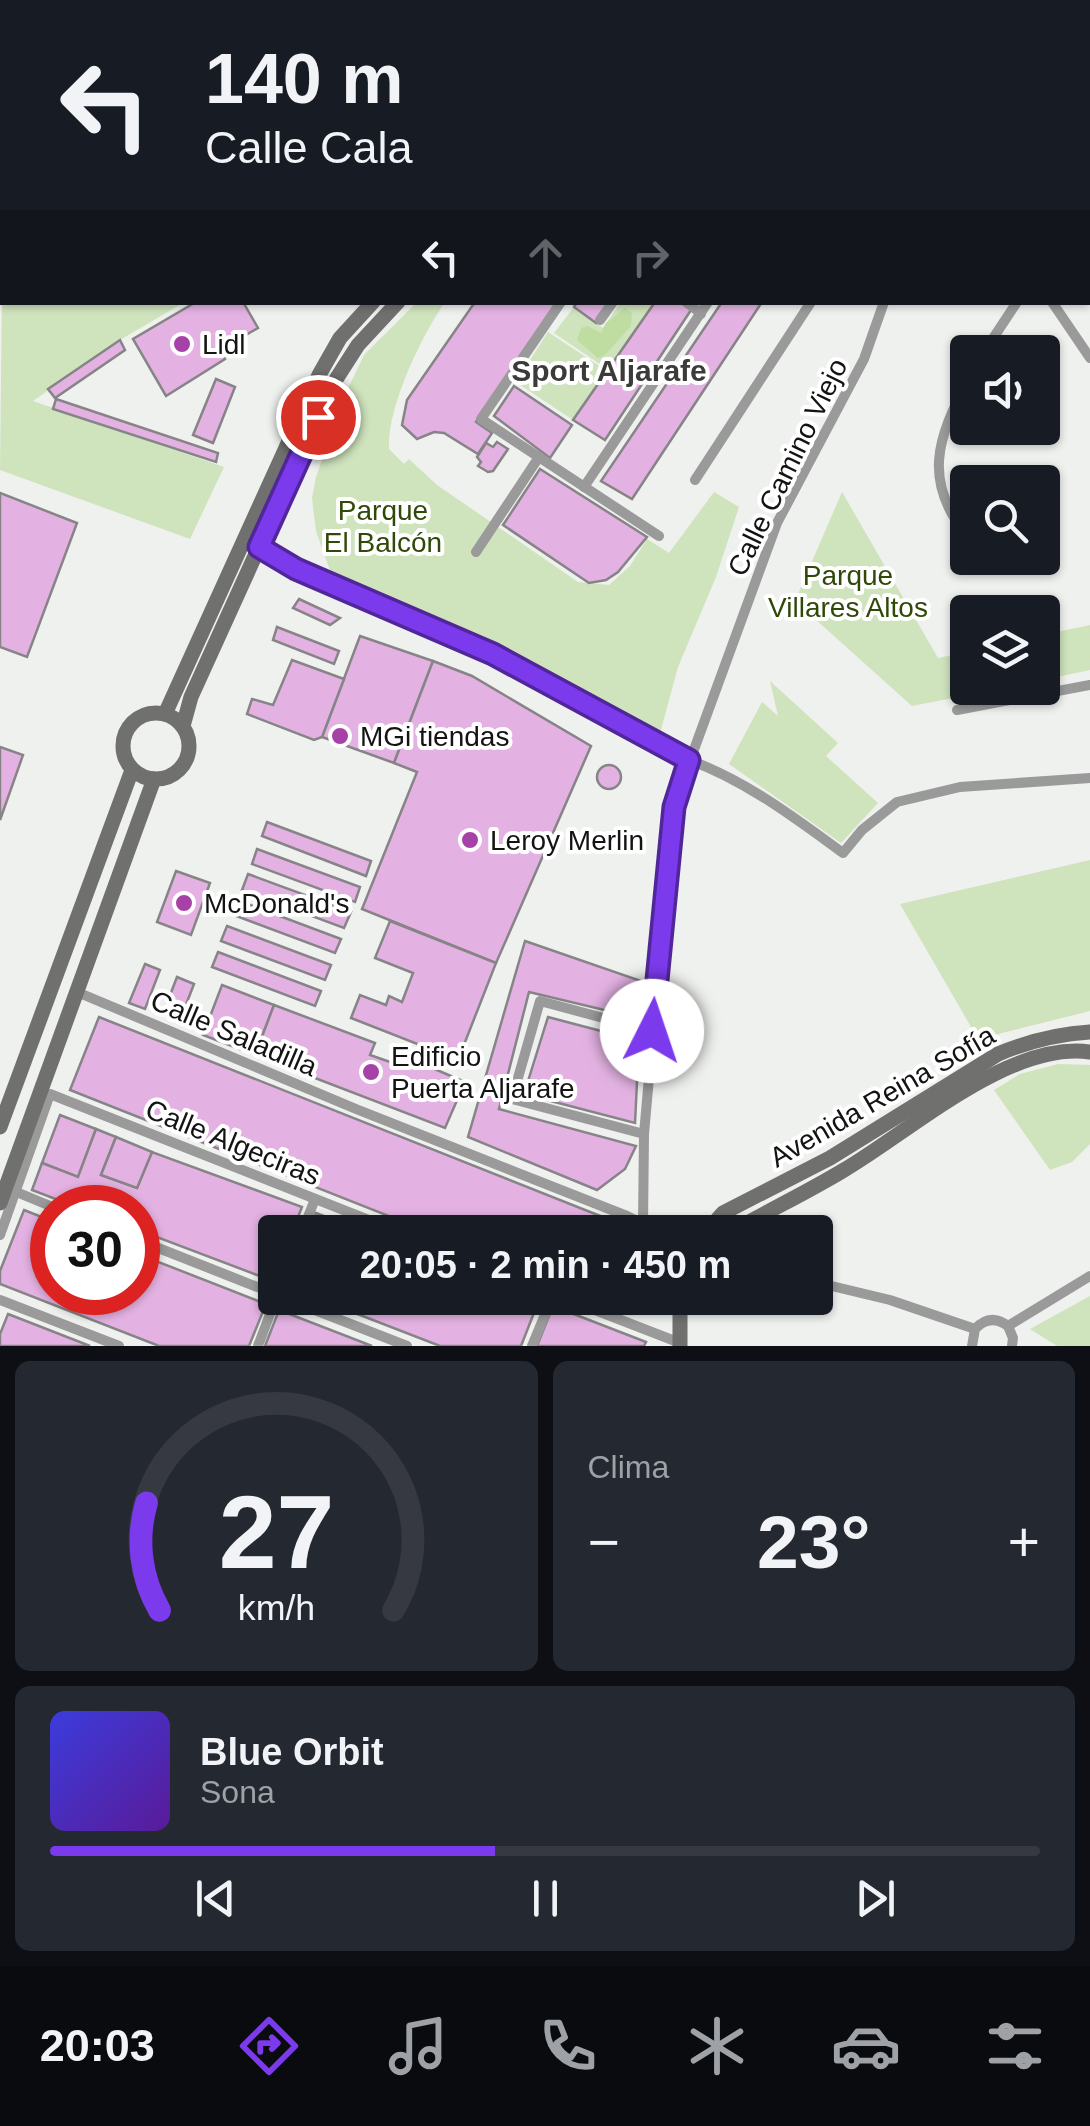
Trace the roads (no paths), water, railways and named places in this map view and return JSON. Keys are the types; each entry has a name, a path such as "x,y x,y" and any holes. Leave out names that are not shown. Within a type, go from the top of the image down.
{"main road":[{"path":"165,714 319,376 340,338 370,305"},
{"path":"182,726 191,697 333,384 358,345 395,305"},
{"path":"146,714 165,714 182,726 189,741 186,760 172,775 154,780 132,770 122,750 129,726 146,714"},
{"path":"0,1127 132,770"},
{"path":"0,1203 82,994 154,780"},
{"name":"Avenida Reina Sofía","path":"722,1215 830,1158 998,1054 1027,1042 1090,1032"},
{"name":"Avenida Reina Sofía","path":"762,1215 844,1170 1005,1067 1042,1054 1082,1051 1090,1044"},
{"path":"679,1345 680,1315"}],"street":[{"path":"559,305 481,419 659,536"},
{"path":"600,320 611,305"},
{"path":"690,305 701,314"},
{"path":"584,487 706,305"},
{"path":"695,480 808,305"},
{"name":"Calle Camino Viejo","path":"642,1215 652,1031 674,807 778,524 864,359 883,305"},
{"path":"996,335 1016,305"},
{"path":"1054,305 1090,358"},
{"path":"950,414 936,458 950,512"},
{"path":"476,552 538,457"},
{"path":"259,547 296,569 493,654 689,760 711,768 786,812 843,853 862,830 897,802 960,787 1090,778"},
{"path":"957,710 1090,685"},
{"name":"Calle Saladilla","path":"82,994 610,1215"},
{"path":"644,1134 512,1100 540,1000 652,1031"},
{"name":"Calle Algeciras","path":"14,1192 50,1094 356,1215"},
{"path":"0,1235 14,1192 30,1198"},
{"path":"308,1215 314,1199"},
{"path":"160,1249 258,1288"},
{"path":"1008,1326 1090,1276"},
{"path":"833,1286 975,1328"},
{"path":"0,1300 119,1346"},
{"path":"258,1346 270,1315"},
{"path":"327,1315 408,1346"},
{"path":"532,1346 545,1315"},
{"path":"609,1316 679,1345"},
{"path":"972,1346 975,1328 994,1319 1008,1326 1013,1346"}],"place":[{"name":"Lidl","path":"182,344"},
{"name":"MGi tiendas","path":"340,736"},
{"name":"Leroy Merlin","path":"470,840"},
{"name":"McDonald's","path":"184,903"},
{"name":"Edificio Puerta Aljarafe","path":"371,1072"}],"district":[{"name":"Sport Aljarafe","path":"609,371"}],"park label":[{"name":"Parque El Balcón","path":"383,526"},
{"name":"Parque Villares Altos","path":"848,591"}]}
